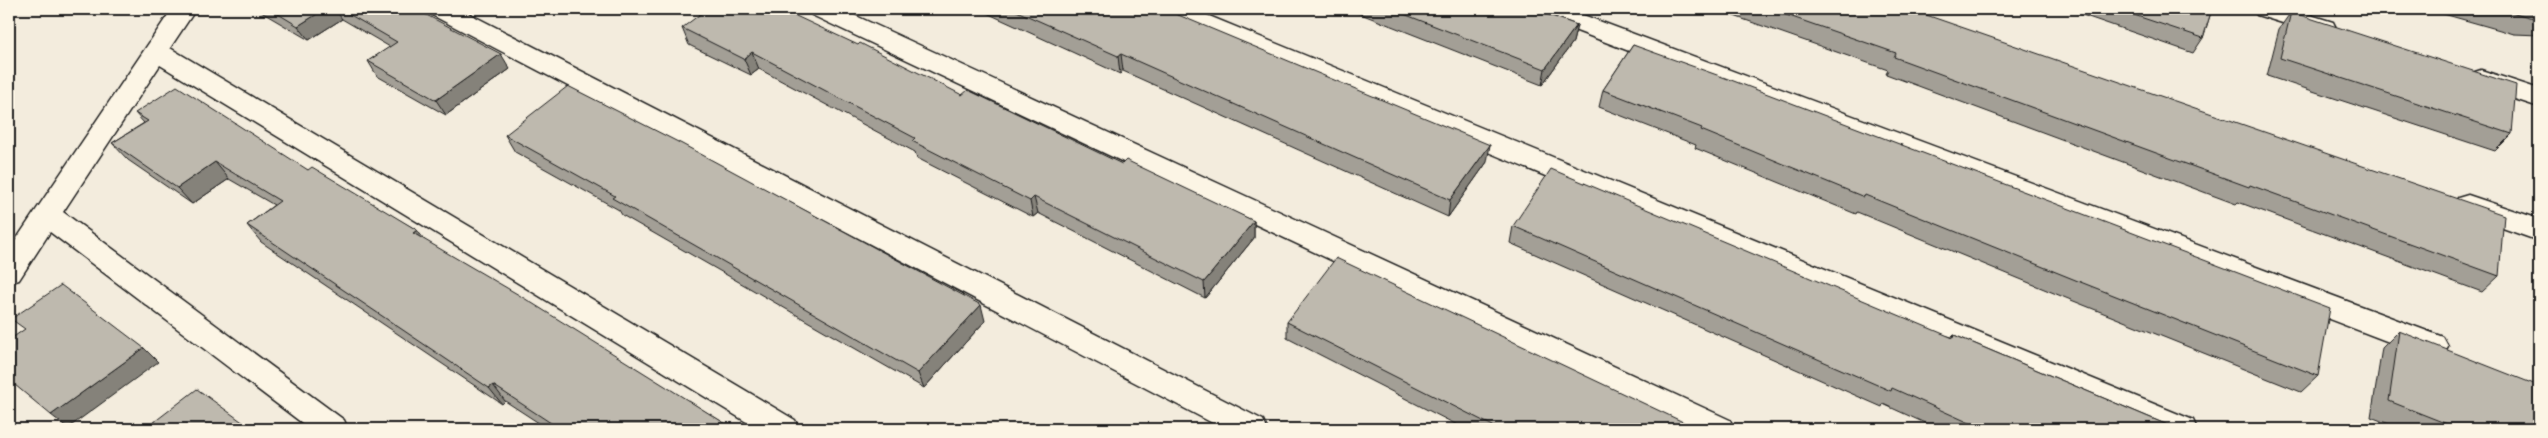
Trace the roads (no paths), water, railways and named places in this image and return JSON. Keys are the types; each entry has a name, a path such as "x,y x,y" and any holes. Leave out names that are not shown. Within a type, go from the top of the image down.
{"street":[{"path":"9,272 184,9"},
{"path":"441,9 1252,429"},
{"path":"821,9 1719,429"},
{"path":"1170,9 2182,429"},
{"path":"1544,9 2456,355"},
{"path":"2266,9 2341,33"},
{"path":"156,51 784,429"},
{"path":"2464,73 2539,98"},
{"path":"2446,197 2539,230"},
{"path":"46,215 333,429"}]}
